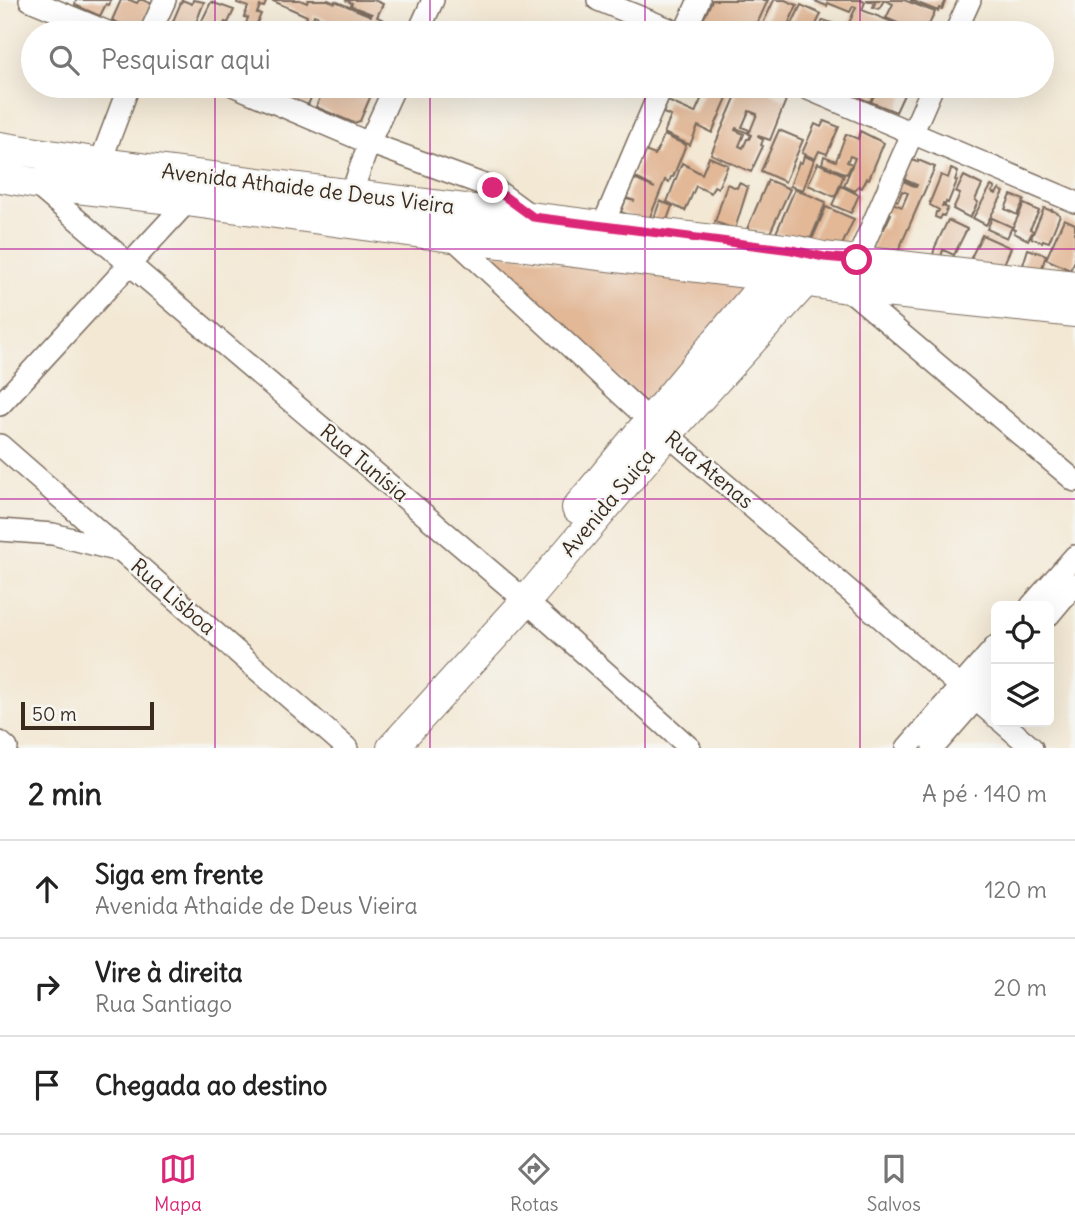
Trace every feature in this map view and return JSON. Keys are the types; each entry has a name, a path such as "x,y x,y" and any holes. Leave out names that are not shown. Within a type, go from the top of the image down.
{"street":[{"path":"30,0 81,21"},
{"path":"155,21 165,0"},
{"path":"423,21 433,0"},
{"path":"598,0 651,21"},
{"path":"688,21 699,0"},
{"path":"960,21 970,0"},
{"path":"100,163 125,98"},
{"path":"263,98 369,143 493,188 533,217"},
{"path":"351,195 369,143 390,98"},
{"path":"602,227 657,98"},
{"path":"829,98 1075,202"},
{"path":"857,260 928,98"},
{"name":"Avenida Athaide de Deus Vieira","path":"0,147 100,163 792,250 824,257 1075,286"},
{"name":"Avenida Athaide de Deus Vieira","path":"0,177 772,276 847,288 1075,312"},
{"name":"Rua Tunísia","path":"34,183 518,594 690,748"},
{"path":"0,405 188,201"},
{"path":"452,207 452,237"},
{"name":"Rua Atenas","path":"452,237 659,427 991,713"},
{"name":"Avenida Suiça","path":"391,748 659,427 792,250"},
{"name":"Avenida Suiça","path":"659,427 805,282 824,257"},
{"path":"847,288 1075,481"},
{"name":"Rua Lisboa","path":"0,445 347,748"},
{"path":"0,530 53,534 120,551"},
{"path":"1035,601 1075,556"},
{"path":"1054,609 1075,584"},
{"name":"Avenida Suiça","path":"368,748 518,594"},
{"path":"933,748 991,655"},
{"path":"907,748 969,693 991,679"},
{"path":"1008,727 1032,748"},
{"path":"0,742 7,748"}],"building":[{"path":"76,0 111,0 100,16 75,5"},
{"path":"121,0 137,3 143,0 152,4 144,21 112,20"},
{"path":"182,0 192,4 193,0 204,2 197,21 173,21"},
{"path":"238,0 267,0 264,7 260,6 258,21 247,21 248,18 244,17 248,7 237,3"},
{"path":"271,0 300,0 307,3 308,0 335,1 371,16 372,14 351,6 352,3 345,0 374,0 383,4 377,17 386,21 327,21 314,15 316,21 305,21 307,16"},
{"path":"712,0 768,0 758,21 703,21"},
{"path":"774,0 785,0 797,5 790,21 764,21"},
{"path":"812,0 860,0 865,2 862,10 890,21 850,21 856,7 853,6 850,12 828,3 827,6"},
{"path":"866,0 884,0 879,9 873,7 875,3"},
{"path":"884,0 904,0 935,12 931,21 893,21 886,18 893,4"},
{"path":"910,0 946,0 938,11"},
{"path":"211,2 234,10 229,21 202,21"},
{"path":"801,5 821,14 818,21 793,21"},
{"path":"289,98 311,98 308,105"},
{"path":"320,98 370,98 360,121 354,123 316,107"},
{"path":"702,98 727,98 712,133 698,126 690,145 664,133 671,116 663,113 668,101 695,113"},
{"path":"735,98 782,98 786,100 770,140 758,136 763,140 763,146 751,172 711,154","holes":["749,111 757,114 749,134 751,135 743,148 739,146 744,134 735,130 736,128 748,133 749,130 742,127"]},
{"path":"873,98 902,98 896,112 871,102"},
{"path":"824,121 839,127 827,154 819,151 815,159 802,153 815,124 821,127"},
{"path":"779,130 803,140 785,182 761,171"},
{"path":"860,131 884,143 869,179 867,178 862,188 858,186 855,191 844,186 855,158 850,156 847,162 852,164 847,174 822,164 824,156 836,161 846,134 858,139"},
{"path":"664,135 686,145 673,177 669,182 665,180 648,222 621,212 626,199 635,201 626,198 634,179 655,188 634,177 645,151 655,155"},
{"path":"804,156 814,160 803,190 790,186"},
{"path":"709,157 728,165 718,188 714,186 711,193 696,186 685,211 667,202 682,163 702,174"},
{"path":"909,159 935,167 897,254 875,251 873,246 880,228 884,229 891,214 885,212 890,202 902,207 908,193 902,191 898,201 892,199 901,180 916,187 917,185 901,178"},
{"path":"818,163 844,175 835,197 808,185"},
{"path":"951,169 958,172 957,181 948,203 942,206 948,208 940,219 935,217 939,210 930,205 930,202 941,175 948,178"},
{"path":"964,176 982,185 970,218 953,209 960,194 956,192"},
{"path":"768,180 790,189 770,233 747,229"},
{"path":"739,183 748,187 735,229 715,222 727,184 737,188"},
{"path":"841,186 859,195 851,213 832,205"},
{"path":"991,186 995,188 992,192 996,194 999,189 1004,192 986,225 973,218"},
{"path":"795,189 826,202 811,238 776,233"},
{"path":"1011,195 1024,200 1017,215 1005,209"},
{"path":"660,201 672,206 665,225 653,221"},
{"path":"1024,204 1039,211 1028,240 1014,233 1015,230 1012,229"},
{"path":"826,207 854,219 840,245 811,242"},
{"path":"1044,208 1060,215 1049,242 1031,238"},
{"path":"992,218 1012,227 1007,238 987,229"},
{"path":"1064,219 1075,224 1075,261 1070,270 1046,259"},
{"path":"948,220 967,229 954,255 943,250 940,260 932,259 935,247"},
{"path":"982,235 1011,248 1001,271 967,266"},
{"path":"1028,249 1046,255 1040,274 1022,268"},
{"path":"471,250 762,286 652,407"}],"route":[{"path":"493,188 533,217 857,260"}]}
